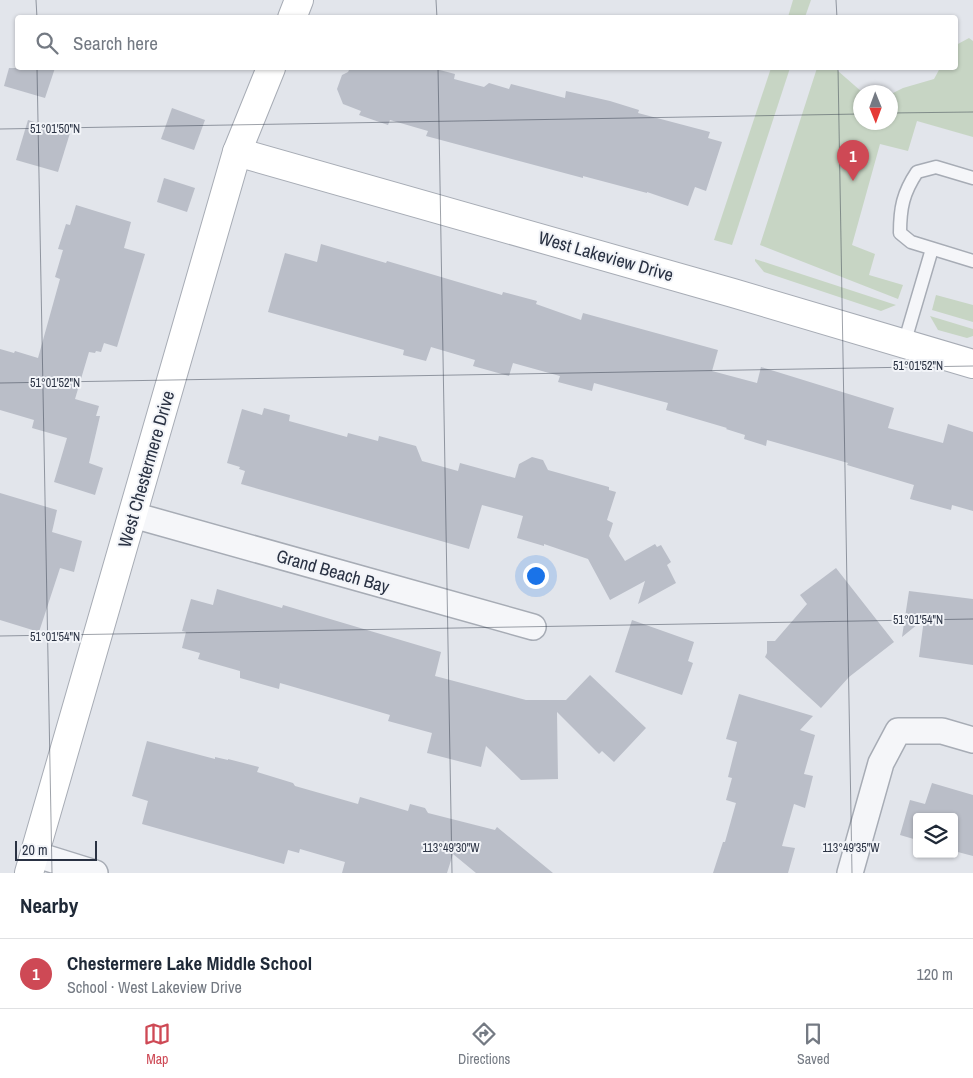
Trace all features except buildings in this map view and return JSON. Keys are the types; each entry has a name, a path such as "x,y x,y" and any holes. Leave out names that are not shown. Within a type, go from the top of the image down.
{"street":[{"path":"293,15 299,0"},
{"name":"West Chestermere Drive","path":"32,864 237,152 271,70"},
{"name":"West Lakeview Drive","path":"237,152 733,293 973,364"},
{"name":"Grand Beach Bay","path":"133,514 533,627"},
{"path":"850,873 881,763 898,730 942,731 973,740"},
{"path":"32,864 95,873"}],"lane":[{"path":"973,178 936,167 917,172 907,188 900,213 900,232 911,242 973,260"},
{"path":"904,344 932,249"}],"green space":[{"path":"793,0 811,0 806,15 789,15"},
{"path":"969,38 973,41 973,137 917,121 908,151 880,144 852,245 875,254 869,275 903,285 898,299 760,245 816,70 838,70 854,85 853,130 898,130 898,90 934,79 939,70 958,70 958,44"},
{"path":"770,70 789,70 732,245 714,240"},
{"path":"755,259 896,305 881,311 764,272"},
{"path":"936,295 973,305 973,322 932,310"},
{"path":"930,316 973,329 973,336 967,338 938,330"}],"place":[{"name":"Chestermere Lake Middle School","path":"853,181"}]}
